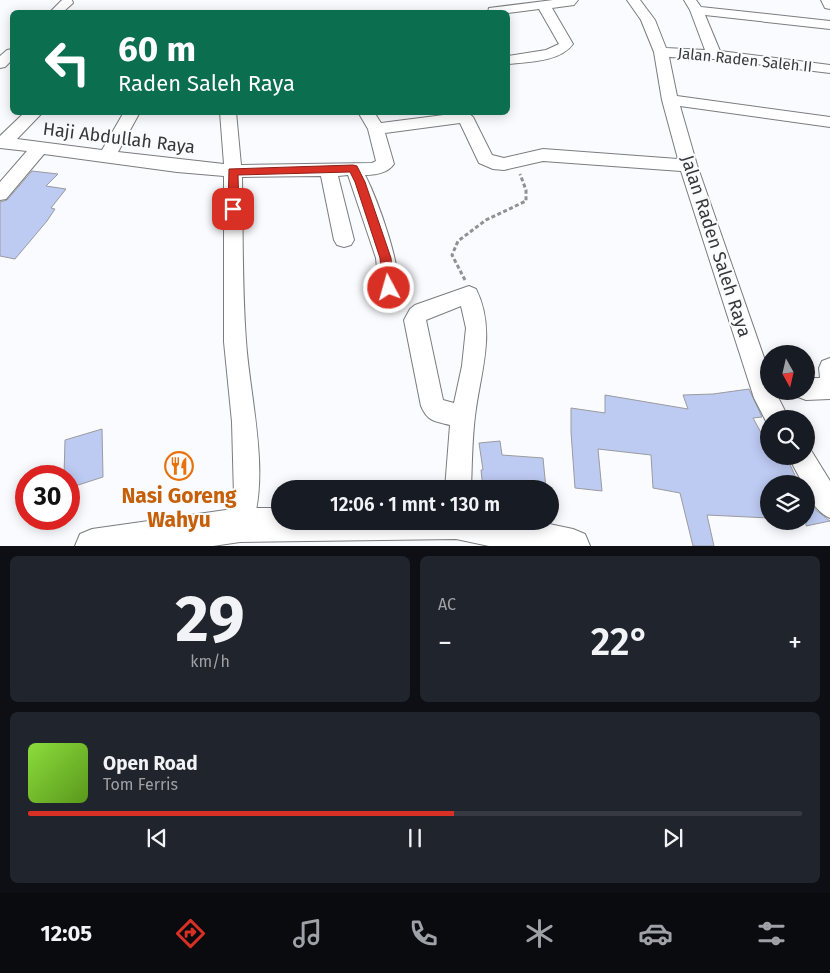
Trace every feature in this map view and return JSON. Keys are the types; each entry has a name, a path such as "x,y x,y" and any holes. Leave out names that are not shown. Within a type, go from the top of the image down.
{"main road":[{"path":"92,546 240,525 271,525"},
{"path":"495,530 573,546"}],"street":[{"path":"504,10 544,6 572,0"},
{"name":"Jalan Raden Saleh Raya","path":"632,0 648,20 661,52 670,100 688,165 760,372"},
{"path":"827,0 830,4"},
{"path":"58,10 67,3"},
{"path":"693,5 830,25"},
{"path":"693,5 714,55"},
{"path":"510,60 557,52 564,48 566,44 544,6"},
{"name":"Jalan Raden Saleh II","path":"661,52 714,55 830,70"},
{"path":"0,64 10,55"},
{"path":"670,100 824,122 830,138"},
{"path":"2,142 32,115"},
{"path":"107,156 130,115"},
{"path":"228,115 233,171 235,342 244,422 247,496 240,525"},
{"path":"368,115 376,129 466,115 484,159 493,163 518,162 543,155 688,165"},
{"name":"Haji Abdullah Raya","path":"2,142 177,166 233,171 374,169 385,164 376,129"},
{"path":"0,194 39,148"},
{"path":"353,168 360,182 386,258 389,288"},
{"path":"328,169 344,240"},
{"path":"459,480 463,416 473,366 477,328 469,295 422,311 417,314 415,320 433,406 436,410 463,416"},
{"path":"830,368 830,374"},
{"path":"815,389 830,388"},
{"path":"806,465 830,505"}],"path":[{"path":"469,295 464,275 456,265 452,255 458,241 486,220 526,201 526,190 520,176 518,162"}],"building":[{"path":"32,171 58,174 46,186 66,189 51,208 55,209 47,221 15,259 0,256 0,202 7,200"},
{"path":"749,389 760,413 760,417 753,418 760,431 760,465 790,465 795,475 760,475 760,518 707,515 714,546 693,546 680,493 653,488 651,455 598,449 602,491 575,488 571,408 605,413 605,395 688,409 683,395 713,394"},
{"path":"102,429 103,477 80,484 80,465 64,465 65,440"},
{"path":"500,441 502,455 543,458 545,480 482,480 481,470 483,470 479,443"},
{"path":"815,508 816,510 830,521 815,524"}],"place":[{"name":"Nasi Goreng Wahyu","path":"179,466"}],"route":[{"path":"233,209 233,171 353,168 360,182 386,258 389,288"}]}
